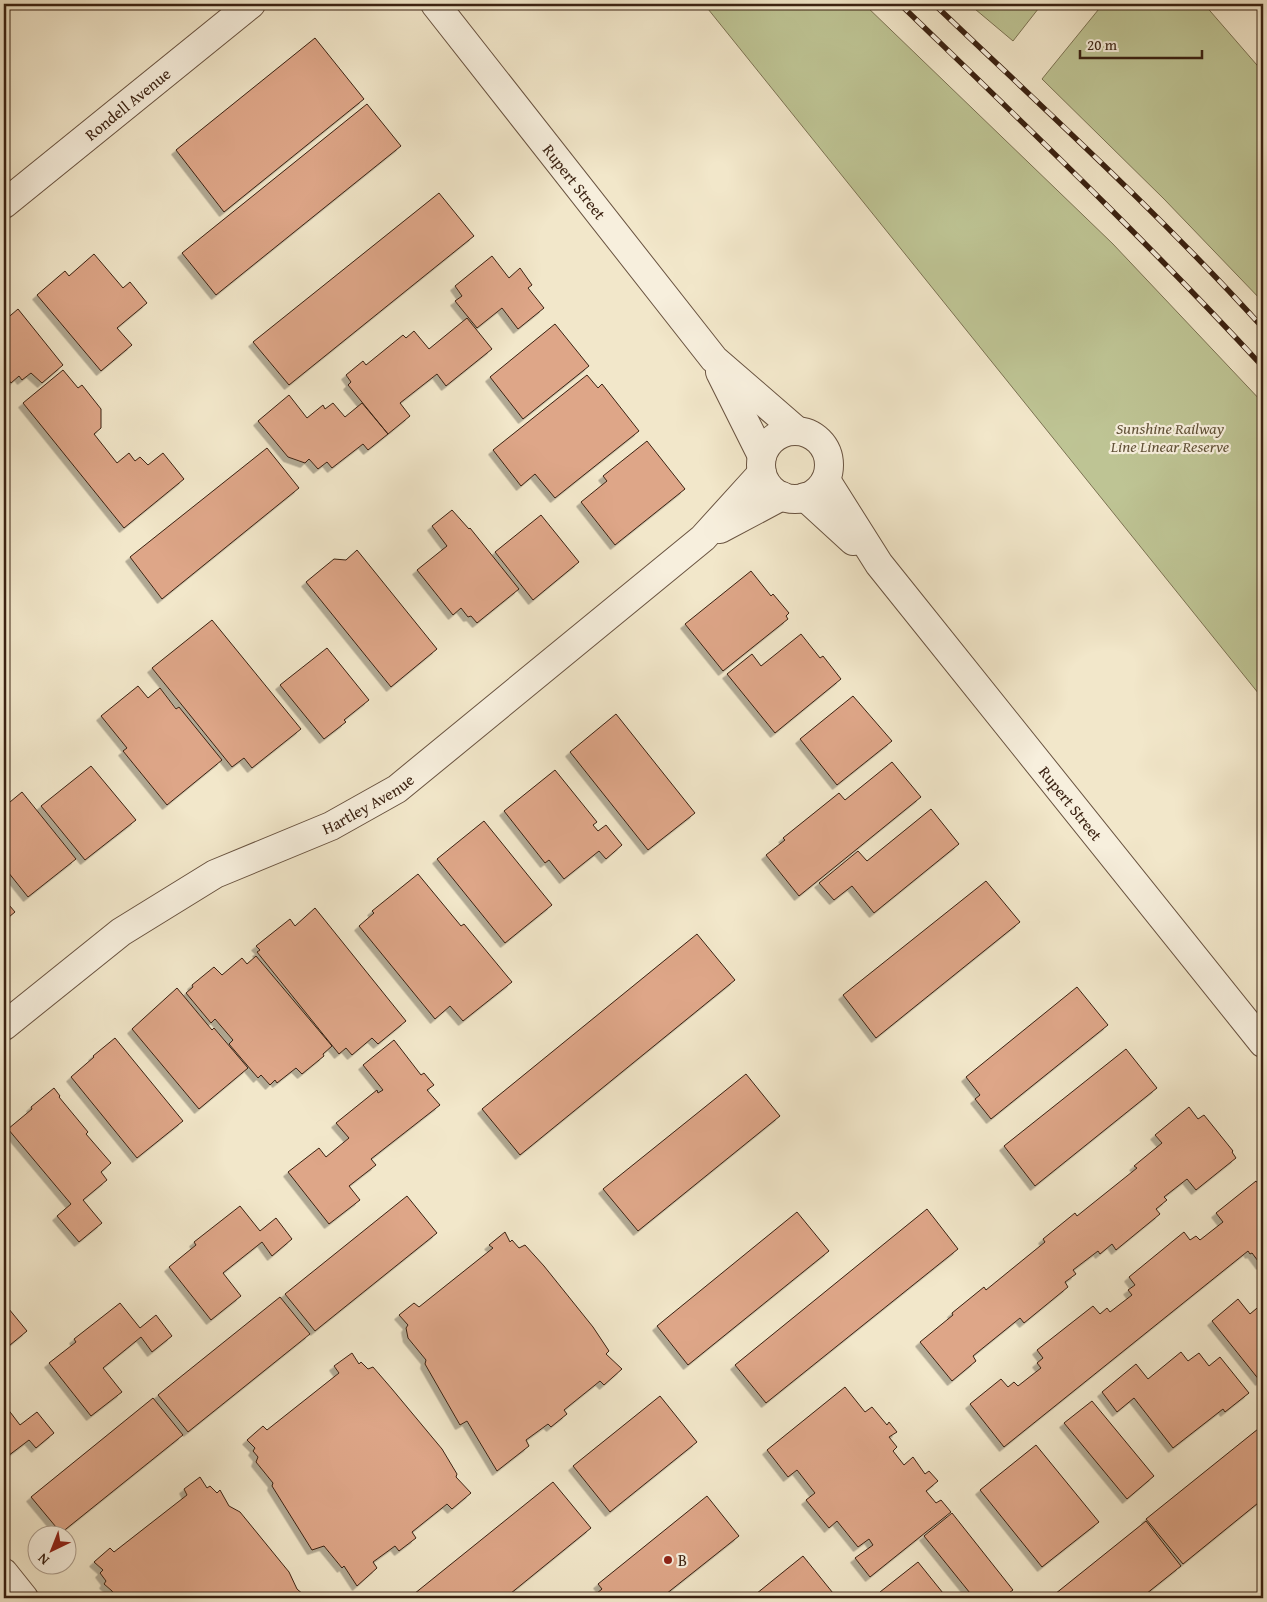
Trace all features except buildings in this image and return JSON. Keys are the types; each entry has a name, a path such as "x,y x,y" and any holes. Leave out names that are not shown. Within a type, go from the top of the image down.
{"street":[{"name":"Rondell Avenue","path":"4,204 251,4"},
{"name":"Rupert Street","path":"435,4 714,360 796,430"},
{"name":"Rupert Street","path":"714,360 762,464"},
{"path":"796,430 817,438 824,447 830,469 821,488 794,497 773,491 766,482 762,464 767,445 785,432 796,430"},
{"name":"Hartley Avenue","path":"4,1026 121,932 215,874 331,826 397,789 703,538 762,464"},
{"name":"Rupert Street","path":"826,480 879,564 1263,1043"},
{"name":"Rupert Street","path":"794,497 879,564"},
{"name":"Hartley Avenue","path":"703,538 794,497"},
{"path":"4,1573 21,1597"}],"green space":[{"name":"Sunshine Railway Line Linear Reserve","path":"704,4 864,4 1113,244 1263,403 1263,699"},
{"path":"969,4 1042,4 1013,41"},
{"path":"1103,4 1204,4 1263,72 1263,302 1164,199 1042,79"}],"railway":[{"path":"900,4 1130,228 1263,367"},
{"path":"934,4 1143,203 1263,328"}],"place":[{"name":"B","path":"668,1560"}]}
